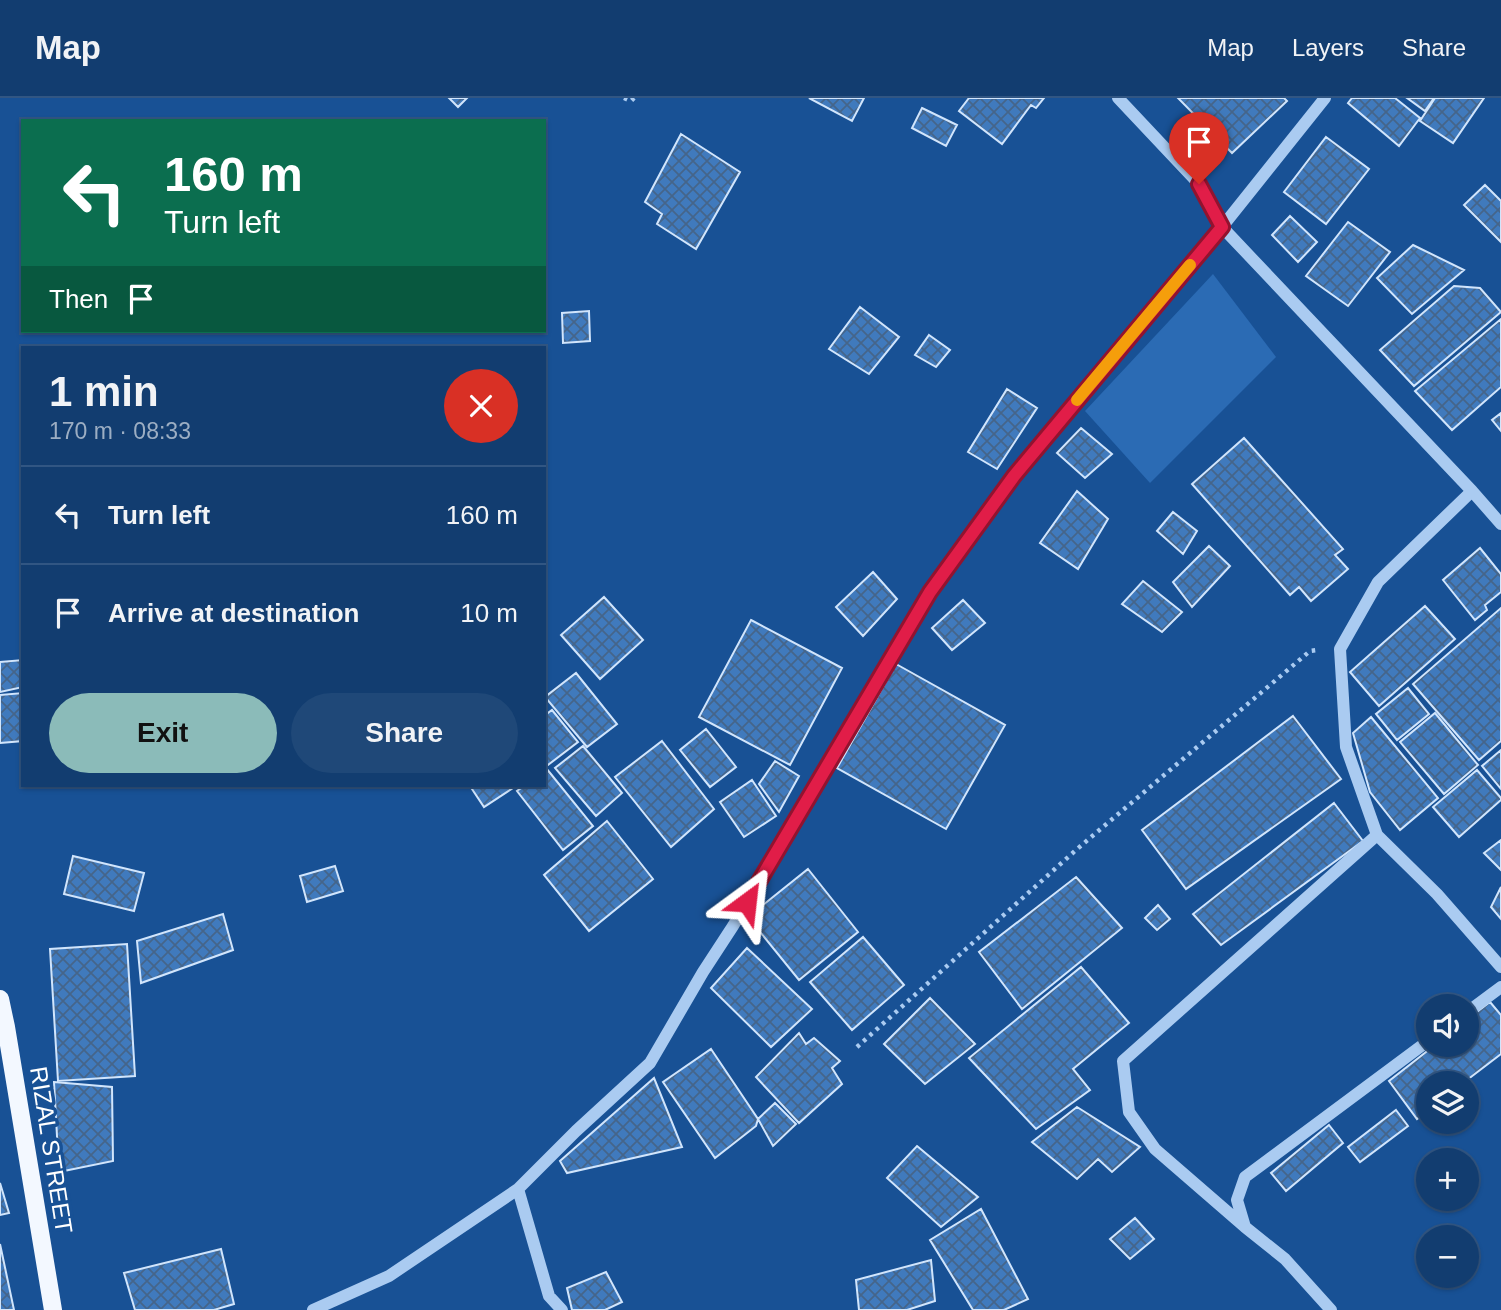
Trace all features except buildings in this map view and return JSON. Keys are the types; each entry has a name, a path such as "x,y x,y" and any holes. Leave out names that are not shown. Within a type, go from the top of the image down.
{"main road":[{"name":"RIZAL STREET","path":"0,999 53,1310"}],"street":[{"path":"1118,98 1199,184 1222,227 1501,524"},
{"path":"313,1310 389,1276 518,1189 650,1063 930,592 1014,476 1222,227 1325,98"},
{"path":"1472,491 1378,582 1340,649 1346,747 1377,835 1437,894 1501,967"},
{"path":"1331,1310 1286,1259 1156,1149 1129,1112 1123,1061 1377,835"},
{"path":"1479,1003 1501,987"},
{"path":"1245,1227 1237,1200 1245,1177 1416,1050"},
{"path":"518,1189 549,1296 562,1310"}],"path":[{"path":"624,98 631,102 634,98"},
{"path":"857,1047 1076,850 1310,650 1340,649"}],"shaded area":[{"path":"1213,274 1276,357 1150,483 1085,411"}],"slow traffic":[{"path":"1077,400 1190,265"}],"route":[{"path":"747,902 930,592 1014,476 1222,227 1199,184"}]}
